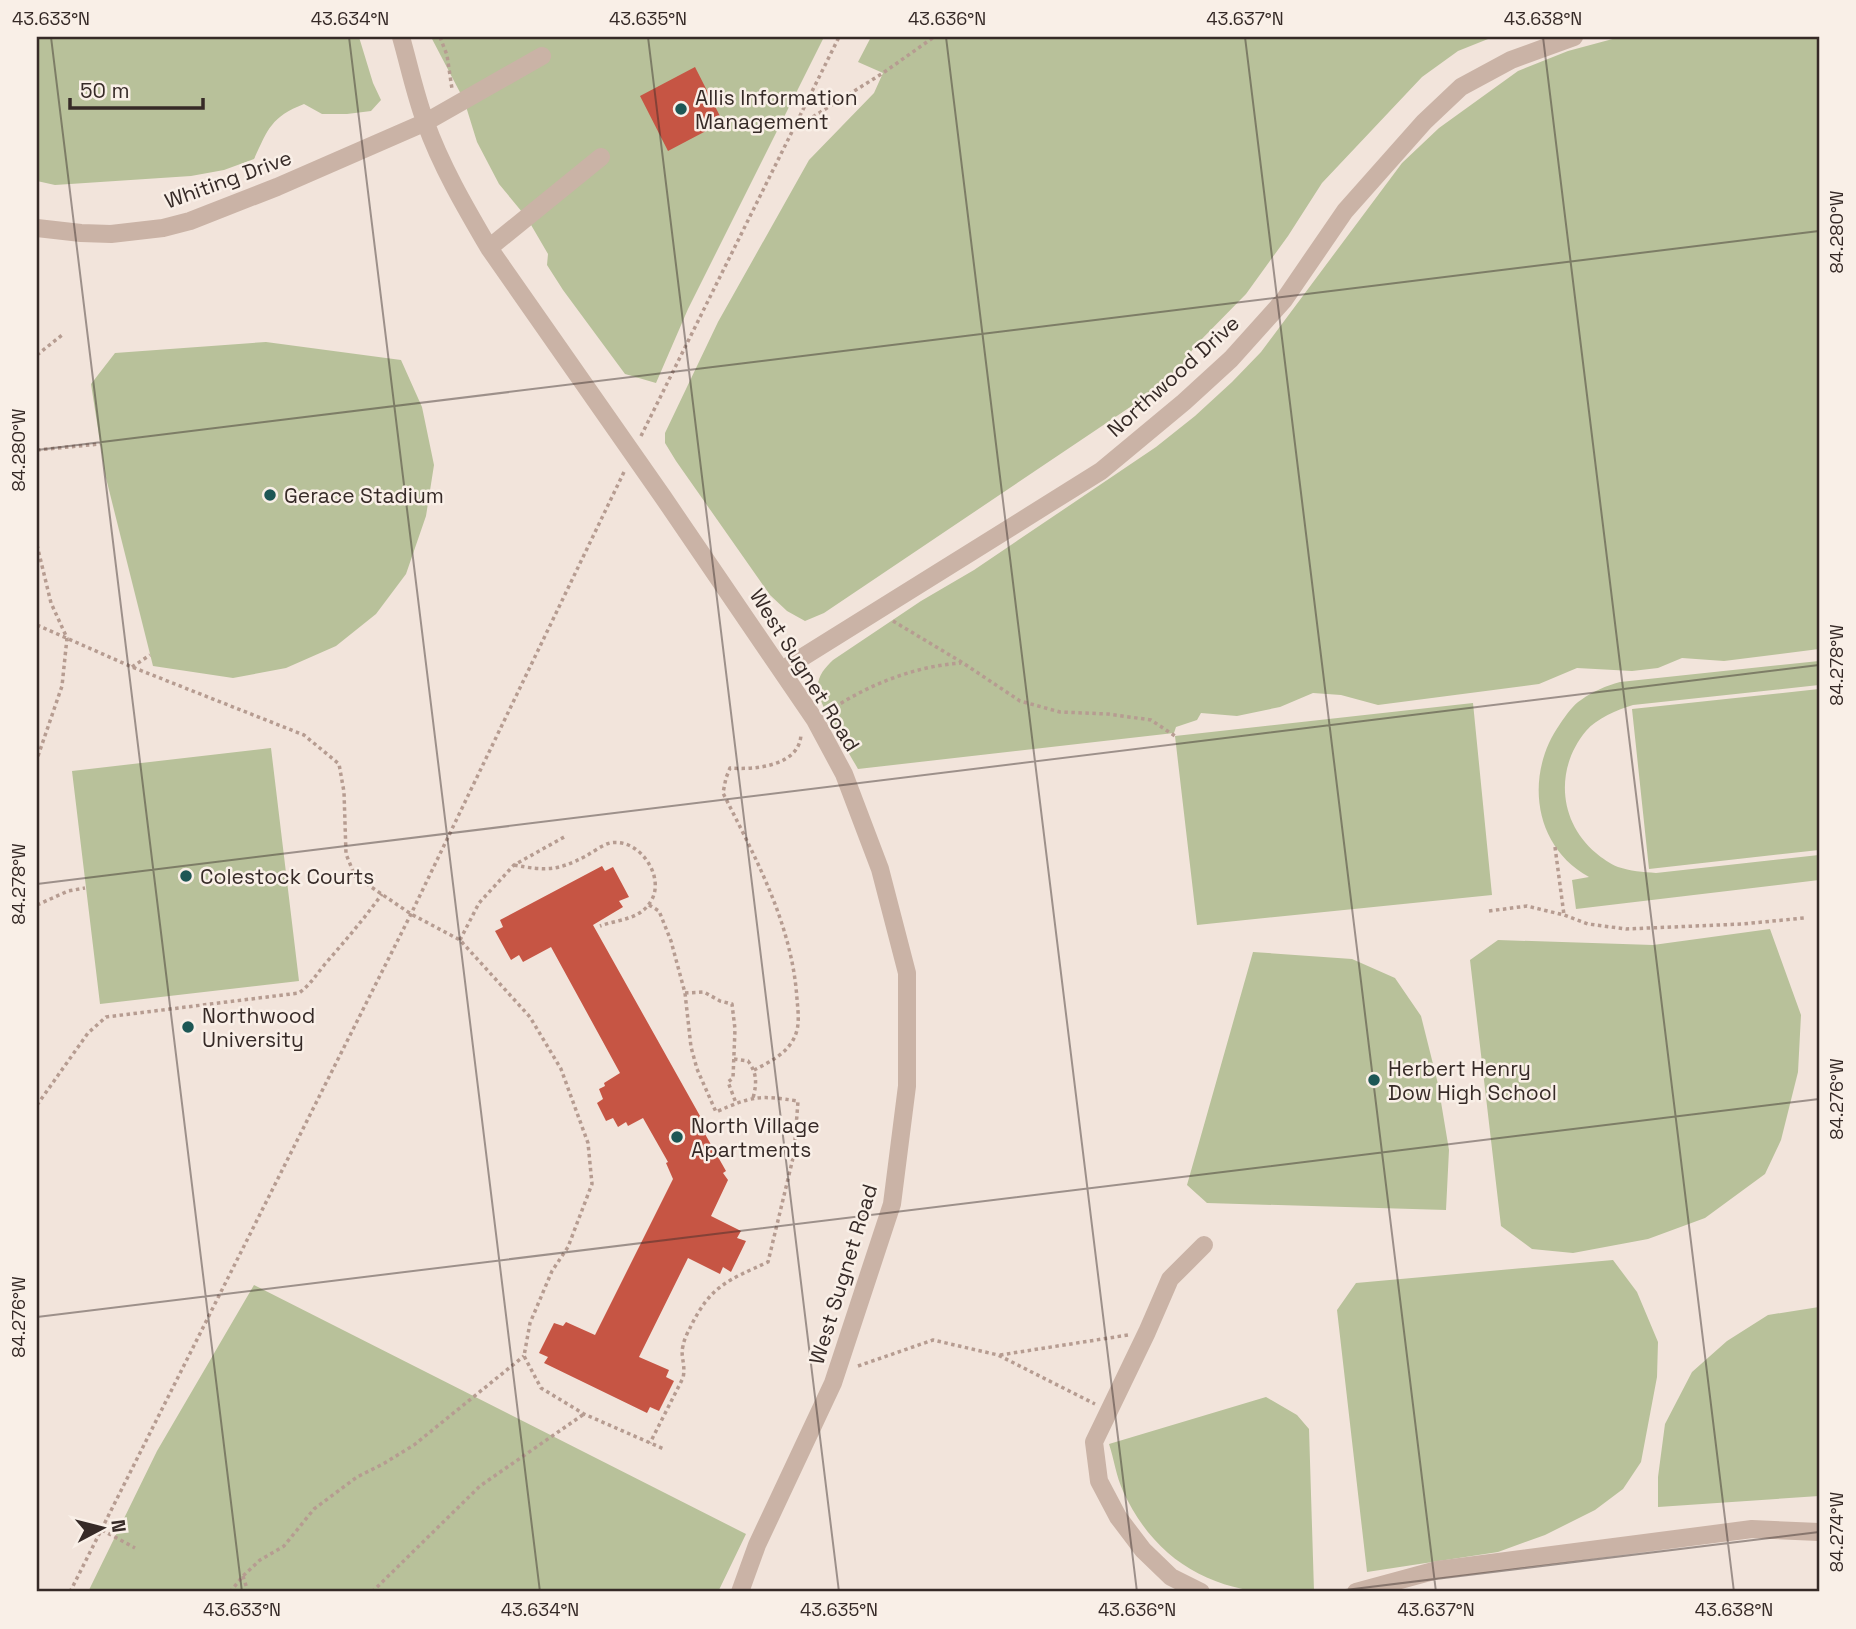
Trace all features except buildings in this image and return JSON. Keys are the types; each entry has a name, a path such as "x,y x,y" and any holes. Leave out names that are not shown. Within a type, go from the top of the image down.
{"street":[{"name":"West Sugnet Road","path":"401,37 426,122 443,163 489,248 815,720 844,774 880,869 907,973 907,1086 892,1204 833,1383 757,1545 740,1592"},
{"name":"Northwood Drive","path":"782,670 1101,471 1231,359 1284,300 1345,211 1424,122 1461,87 1511,60 1574,37"},
{"name":"Whiting Drive","path":"37,228 111,234 163,228 190,221 289,182 426,122 542,55"},
{"path":"489,248 601,157"},
{"path":"1201,1592 1171,1577 1143,1550 1118,1517 1099,1481 1094,1442 1170,1279 1204,1245"},
{"path":"1356,1592 1437,1570 1752,1529 1819,1532"}],"path":[{"path":"440,37 447,55 454,105"},
{"path":"70,1592 411,914 633,453 839,37"},
{"path":"793,129 883,73 934,37"},
{"path":"37,355 62,335"},
{"path":"37,450 100,444"},
{"path":"37,545 51,603 67,638 62,686 37,759"},
{"path":"876,611 1020,701 1060,712 1108,714 1151,720 1175,736"},
{"path":"37,625 132,667 304,735 339,764 344,792 346,854 355,876 411,914 460,940 530,1017 561,1069 588,1143 592,1184 568,1247 552,1271 530,1323 524,1356 541,1388 584,1414 664,1449"},
{"path":"132,667 150,655"},
{"path":"815,720 857,693 894,678 937,664 963,663"},
{"path":"754,1069 782,1054 797,1033 797,988 787,939 769,885 723,793 730,768 763,767 792,755 801,741 801,733"},
{"path":"460,940 479,903 514,865 566,836"},
{"path":"514,865 552,869 566,866 610,843 634,848 644,856 650,866 655,880 655,894 649,905 637,916 600,926"},
{"path":"1555,847 1564,915"},
{"path":"37,905 68,891 85,888"},
{"path":"37,1105 88,1033 106,1017 299,993 313,981 382,894"},
{"path":"649,905 659,911 671,941 685,993 691,1047 697,1069 716,1112 761,1096 798,1101 794,1154 768,1262 716,1288 704,1302 683,1343 683,1378 650,1443"},
{"path":"1489,911 1527,906 1588,924 1626,929 1742,924 1804,918"},
{"path":"685,993 704,992 732,1003 734,1059 733,1077 728,1082 736,1103"},
{"path":"734,1059 748,1061 754,1069 757,1083 753,1098"},
{"path":"998,1355 1147,1332"},
{"path":"833,1383 859,1365 933,1340 998,1355 1108,1410"},
{"path":"230,1592 260,1560 284,1546 314,1509 357,1477 414,1445 524,1356"},
{"path":"372,1592 480,1486 584,1414"},
{"path":"102,1530 135,1548"},
{"path":"243,1576 248,1592"}],"green space":[{"path":"37,37 359,37 381,100 371,111 347,114 322,114 304,104 277,119 254,159 224,170 191,176 55,185 37,181"},
{"path":"431,37 824,37 688,309 656,383 625,374 563,290 547,265 548,254 527,218 499,184 477,142 464,100"},
{"path":"871,37 1493,37 1458,51 1422,77 1322,183 1246,294 1195,346 1179,369 1160,387 824,613 805,621 787,611 770,595 676,461 665,443 665,433 718,322 809,160 874,93 883,73 858,62"},
{"path":"1620,37 1819,37 1819,649 1724,661 1682,658 1658,668 1632,671 1577,668 1539,684 1378,705 1341,695 1313,693 1280,707 1237,716 1201,713 1197,720 1176,727 1174,733 858,769 828,717 818,689 820,676 833,660 921,601 974,570 1156,447 1195,416 1261,352 1402,163 1439,128 1518,71 1568,51"},
{"name":"Gerace Stadium","path":"266,342 401,360 422,407 434,465 426,516 406,574 376,614 336,646 286,668 233,678 153,666 105,474 91,384 115,353"},
{"path":"1819,661 1819,685 1633,705 1608,715 1591,726 1576,746 1569,761 1565,794 1574,826 1583,840 1601,857 1618,867 1656,873 1819,855 1819,880 1576,909 1572,880 1589,877 1570,864 1556,847 1546,828 1540,807 1539,786 1549,743 1570,710 1595,691 1620,682"},
{"path":"1819,689 1819,850 1649,869 1632,709"},
{"path":"1473,703 1492,895 1197,925 1175,736"},
{"name":"Colestock Courts","path":"271,748 299,981 100,1004 72,771"},
{"path":"1770,929 1801,1015 1798,1072 1781,1140 1765,1174 1705,1218 1648,1239 1573,1253 1532,1249 1501,1226 1470,960 1498,940 1653,945"},
{"path":"1253,952 1352,959 1395,978 1421,1016 1438,1084 1449,1150 1446,1210 1207,1203 1187,1185"},
{"path":"1613,1260 1637,1292 1658,1342 1657,1377 1641,1462 1623,1489 1595,1510 1545,1535 1498,1552 1367,1572 1337,1310 1356,1283"},
{"path":"254,1285 746,1534 718,1592 88,1592 157,1451"},
{"path":"1819,1307 1819,1496 1658,1507 1658,1477 1665,1424 1692,1372 1727,1341 1768,1315"},
{"path":"1266,1397 1297,1415 1309,1429 1314,1591 1253,1591 1226,1585 1177,1560 1156,1541 1138,1518 1123,1491 1109,1444"}],"place":[{"name":"Allis Information Management","path":"681,109"},
{"name":"Gerace Stadium","path":"270,495"},
{"name":"Colestock Courts","path":"186,876"},
{"name":"Northwood University","path":"188,1027"},
{"name":"Herbert Henry Dow High School","path":"1374,1080"},
{"name":"North Village Apartments","path":"677,1137"}]}
